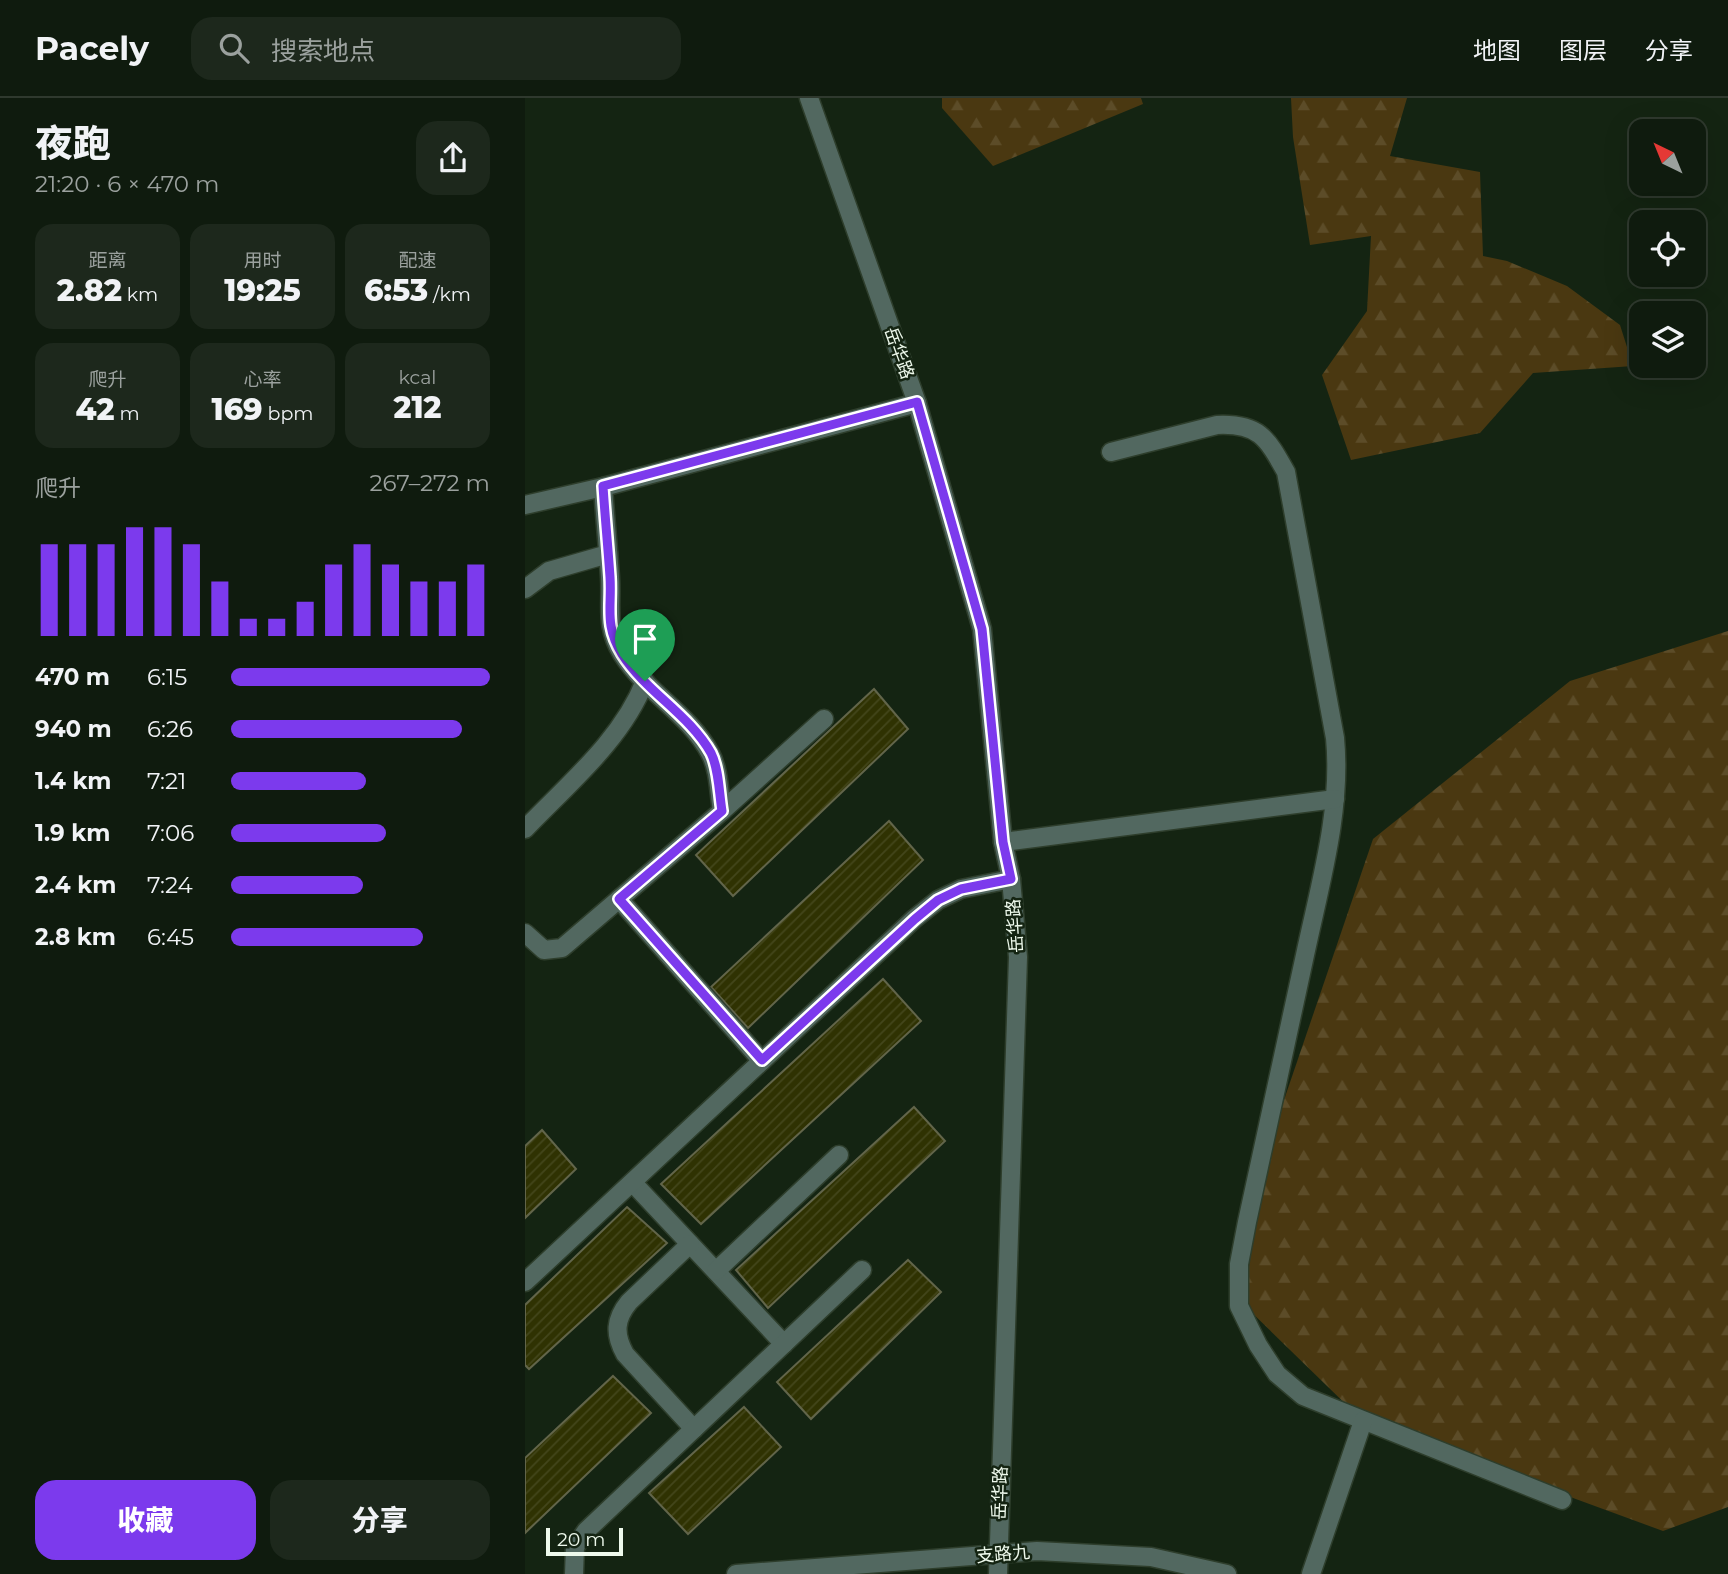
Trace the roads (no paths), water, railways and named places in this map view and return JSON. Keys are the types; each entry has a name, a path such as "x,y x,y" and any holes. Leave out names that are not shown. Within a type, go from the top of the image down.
{"street":[{"name":"岳华路","path":"809,98 917,402 982,629 1003,842 1011,879 1018,957 998,1574"},
{"path":"525,505 917,402"},
{"path":"1111,452 1217,425 1234,424 1249,426 1270,445 1286,472 1335,738 1335,799 1323,875 1247,1222 1239,1264 1239,1306 1277,1374 1303,1396 1562,1500"},
{"path":"603,486 610,588 608,613 612,632 622,654 698,735 712,756 722,811"},
{"path":"525,589 549,571 608,554"},
{"path":"525,829 616,732 630,714 645,681"},
{"path":"525,933 544,950 562,948 722,811 824,719"},
{"path":"1003,842 1335,799"},
{"path":"525,1282 915,919 938,900 961,889 1011,879"},
{"path":"619,899 762,1060"},
{"path":"716,1271 839,1155"},
{"path":"633,1184 784,1344"},
{"path":"690,1244 629,1302 622,1312 617,1331 619,1344 625,1354 694,1429"},
{"path":"574,1574 575,1547 586,1531 862,1270"},
{"path":"1311,1574 1363,1421"},
{"name":"支路九","path":"736,1574 1037,1551 1151,1557 1227,1574"}]}
